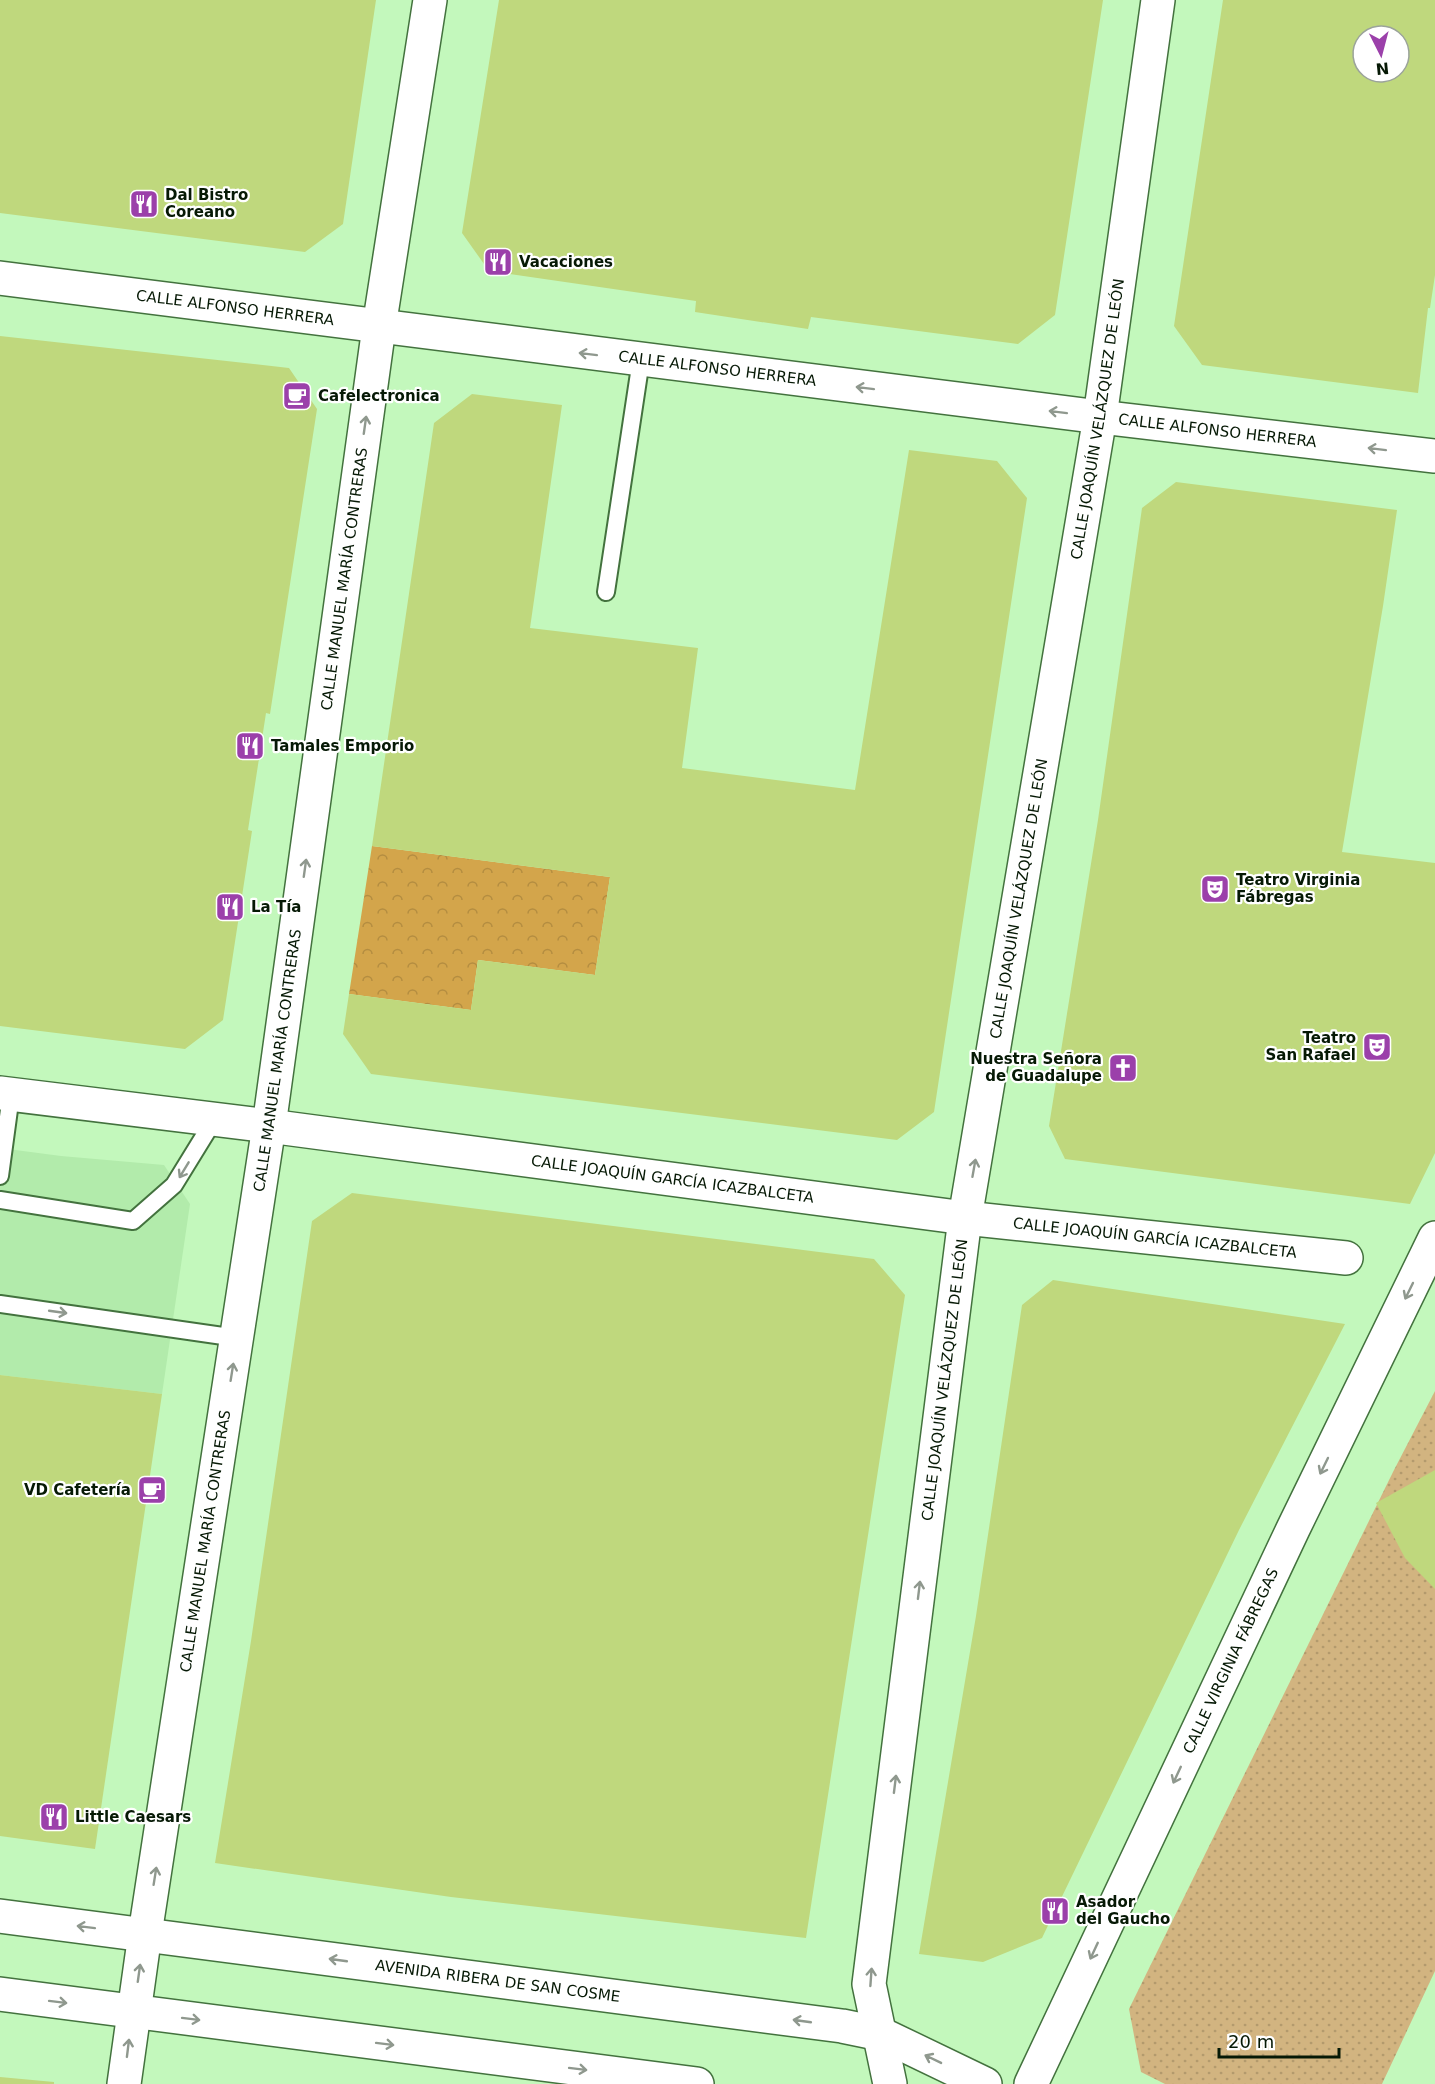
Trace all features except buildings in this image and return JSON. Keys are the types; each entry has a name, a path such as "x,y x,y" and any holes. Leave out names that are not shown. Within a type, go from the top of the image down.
{"street":[{"name":"CALLE MANUEL MARÍA CONTRERAS","path":"124,2084 133,2012 269,1126 379,327 430,0"},
{"name":"CALLE JOAQUÍN VELÁZQUEZ DE LEÓN","path":"890,2084 869,1984 965,1218 1100,417 1158,0"},
{"name":"CALLE ALFONSO HERRERA","path":"0,278 640,360 1435,456"},
{"name":"CALLE JOAQUÍN GARCÍA ICAZBALCETA","path":"6,1094 269,1126 965,1218 1346,1258"},
{"name":"CALLE VIRGINIA FÁBREGAS","path":"1031,2084 1293,1528 1435,1238"},
{"name":"AVENIDA RIBERA DE SAN COSME","path":"0,1916 842,2026 881,2034 985,2084"},
{"path":"0,1994 697,2084"}],"lane":[{"path":"606,592 640,360"},
{"path":"0,1176 6,1094"},
{"path":"0,1200 133,1221 174,1185 214,1120"},
{"path":"0,1304 237,1338"}],"shaded area":[{"path":"0,1148 164,1165 190,1204 162,1394 0,1375"},
{"path":"1435,1391 1435,1971 1382,2084 1165,2084 1141,2072 1129,2009"}],"green space":[{"path":"372,846 610,877 595,975 478,960 471,1010 349,994"}],"place":[{"name":"Dal Bistro Coreano","path":"144,204"},
{"name":"Vacaciones","path":"498,262"},
{"name":"Cafelectronica","path":"297,396"},
{"name":"Tamales Emporio","path":"250,746"},
{"name":"Teatro Virginia Fábregas","path":"1215,889"},
{"name":"La Tía","path":"230,907"},
{"name":"Teatro San Rafael","path":"1377,1047"},
{"name":"Nuestra Señora de Guadalupe","path":"1123,1068"},
{"name":"VD Cafetería","path":"152,1490"},
{"name":"Little Caesars","path":"54,1817"},
{"name":"Asador del Gaucho","path":"1055,1911"}]}
